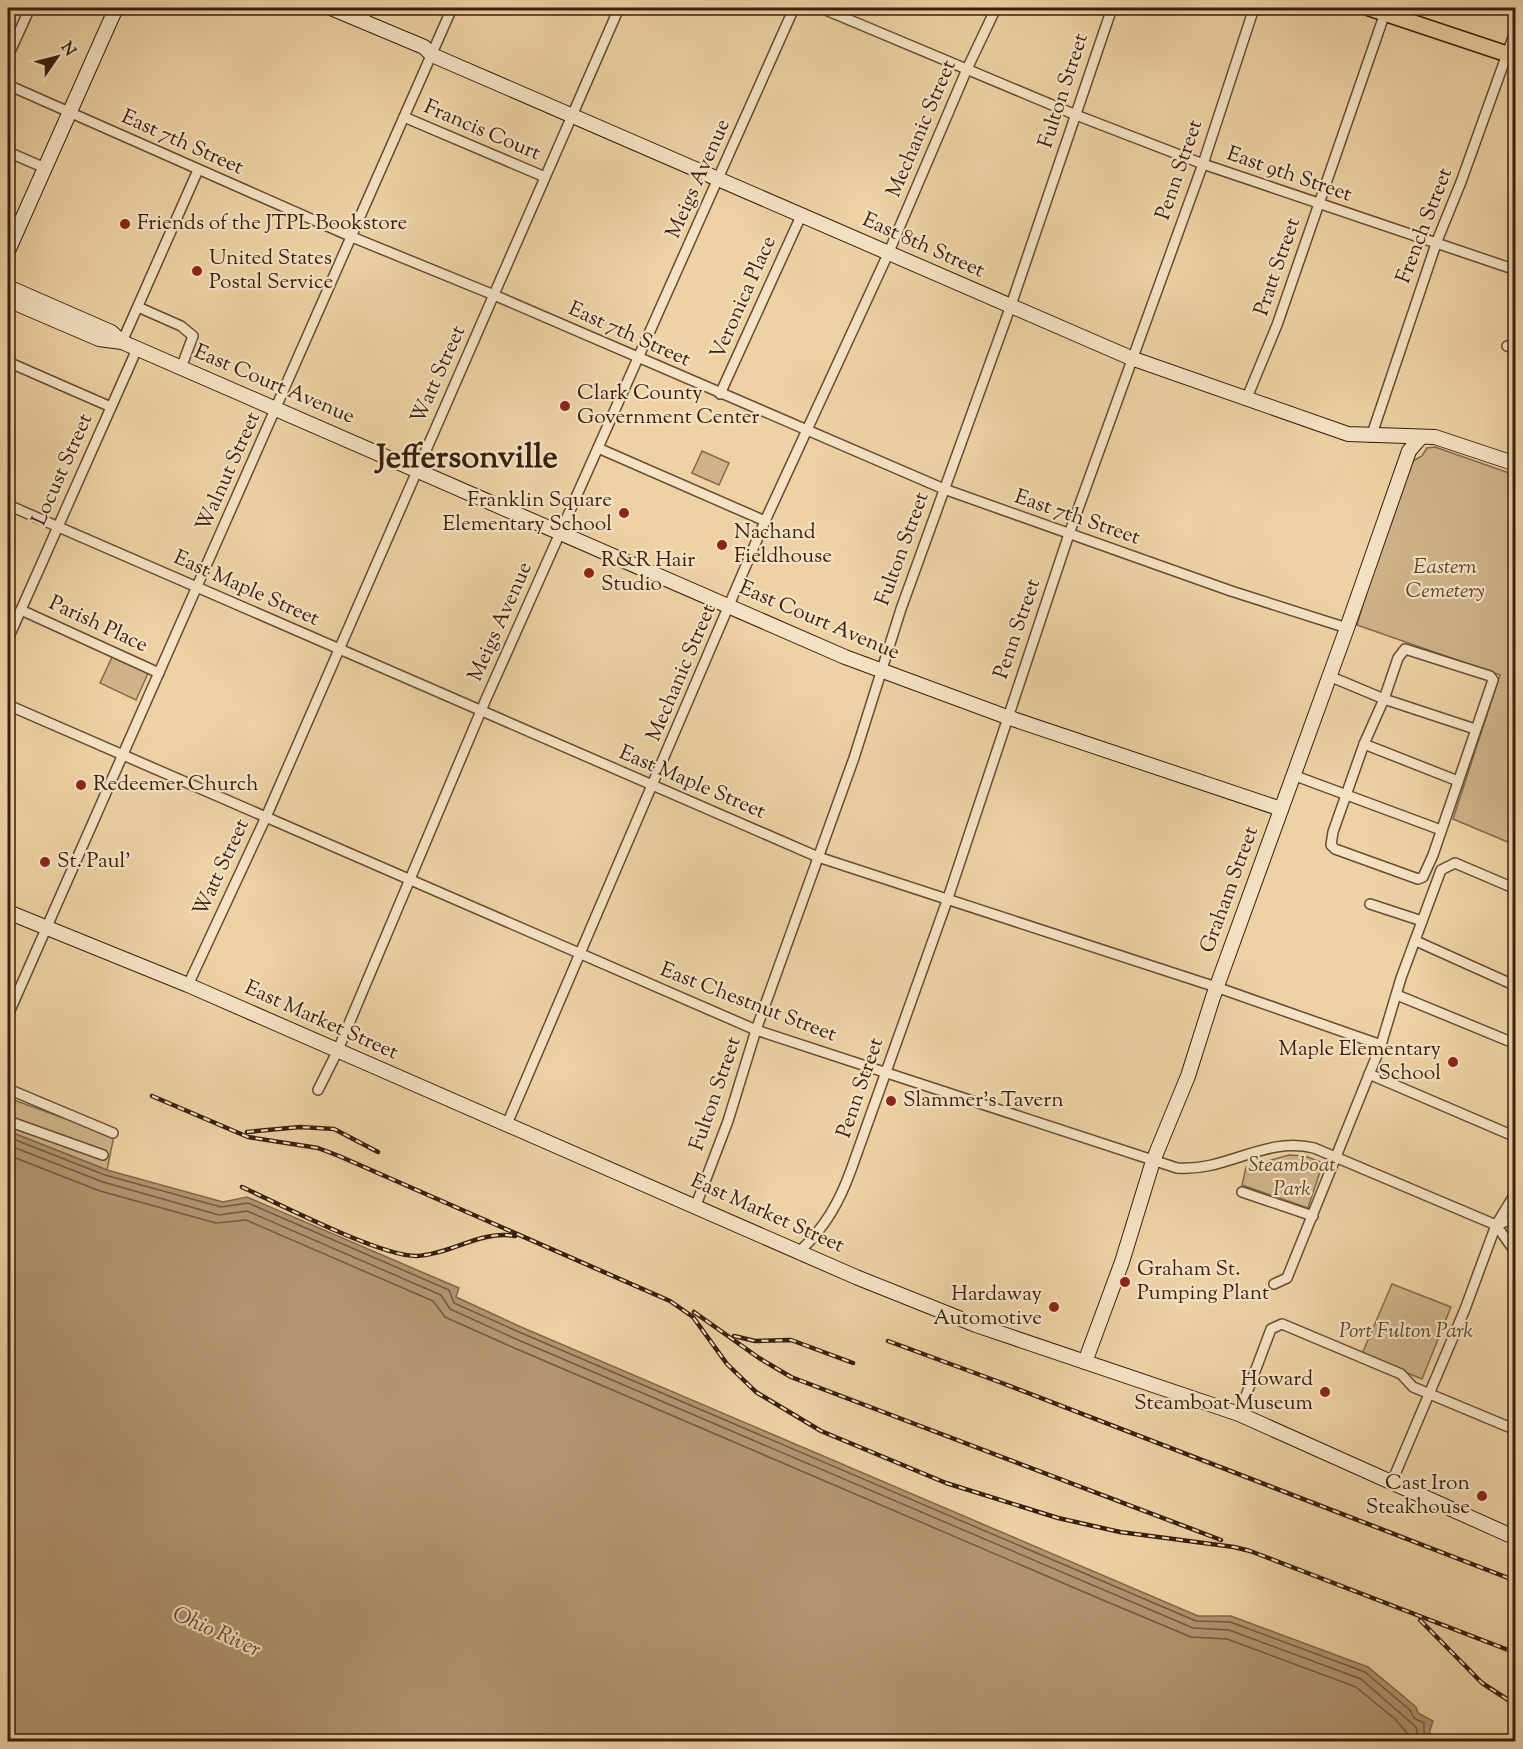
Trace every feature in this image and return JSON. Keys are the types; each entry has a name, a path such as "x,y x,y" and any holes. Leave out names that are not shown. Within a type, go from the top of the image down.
{"main road":[{"path":"8,251 116,8"},
{"name":"East 8th Street","path":"331,8 424,47 432,55 574,114 1010,308 1131,358 1348,434 1371,437 1435,437 1515,464"},
{"path":"1369,8 1386,10 1511,56"},
{"name":"East Court Avenue","path":"8,287 111,332 122,342 137,349 880,670 1006,717 1281,809"},
{"name":"East Court Avenue","path":"8,300 99,339 122,342"},
{"name":"Graham Street","path":"1085,1362 1122,1262 1153,1161 1188,1076 1216,987 1347,628 1408,451 1421,437"},
{"name":"East Market Street","path":"8,912 188,985 337,1052 976,1325 1239,1414 1515,1538"}],"street":[{"path":"8,56 30,8"},
{"path":"362,21 368,8"},
{"name":"Walnut Street","path":"8,1015 452,8"},
{"name":"Watt Street","path":"188,985 266,817 619,8"},
{"name":"Meigs Avenue","path":"318,1090 337,1052 481,711 794,8"},
{"name":"East 9th Street","path":"821,8 1076,115 1203,164 1437,241 1515,270"},
{"name":"Mechanic Street","path":"507,1124 765,521 888,254 967,69 996,8"},
{"name":"Fulton Street","path":"696,1205 728,1121 756,1030 855,758 880,670 1010,308 1112,8"},
{"name":"Penn Street","path":"800,1251 826,1223 842,1195 948,898 1006,717 1069,534 1203,164 1254,8"},
{"name":"Pratt Street","path":"1246,400 1277,325 1386,10"},
{"name":"French Street","path":"1371,437 1437,241 1511,56 1515,29"},
{"name":"East 7th Street","path":"8,85 352,237 494,295 807,432 944,489 1231,591 1347,628"},
{"name":"Francis Court","path":"404,117 545,177"},
{"path":"8,152 45,168"},
{"path":"122,342 198,170"},
{"name":"Veronica Place","path":"720,394 801,216"},
{"path":"138,307 181,326 193,336 181,368"},
{"name":"Locust Street","path":"8,639 137,349"},
{"path":"8,362 111,407"},
{"path":"598,447 765,521"},
{"name":"East Maple Street","path":"8,505 818,857 1216,987 1381,1045"},
{"name":"Parish Place","path":"21,610 159,673"},
{"path":"1405,649 1490,676 1493,680 1475,729 1423,877 1418,879 1406,876 1335,849 1331,845 1333,832 1364,744 1384,699 1398,658 1405,649"},
{"path":"1329,676 1384,699 1475,729"},
{"name":"East Chestnut Street","path":"8,705 756,1030 1153,1161 1194,1169 1220,1165 1281,1144 1302,1145 1336,1156 1496,1225"},
{"path":"1364,744 1458,781"},
{"path":"1293,775 1441,830"},
{"path":"1274,1284 1282,1282 1291,1272 1381,1045 1401,978 1441,870 1455,863 1515,889"},
{"path":"1370,904 1422,921"},
{"path":"1416,941 1515,986"},
{"path":"1397,995 1515,1044"},
{"path":"1369,1074 1515,1137"},
{"path":"8,1089 112,1133"},
{"path":"8,1122 103,1155"},
{"path":"1242,1192 1313,1216"},
{"path":"1391,1484 1496,1225 1515,1192"},
{"path":"1496,1225 1515,1218"},
{"path":"1496,1225 1515,1253"},
{"path":"1239,1414 1266,1338 1275,1325 1282,1324 1401,1374 1413,1387 1429,1395 1515,1430"}],"green space":[{"name":"Eastern Cemetery","path":"1435,447 1515,475 1515,845 1453,819 1500,675 1357,625 1385,531 1411,462 1422,456 1427,448"},
{"path":"702,451 729,463 719,485 692,473"},
{"path":"113,655 149,671 136,700 100,683"},
{"path":"8,1098 114,1136 107,1170 8,1131"},
{"name":"Steamboat Park","path":"1289,1155 1305,1156 1323,1163 1308,1208 1242,1185 1246,1167"},
{"name":"Port Fulton Park","path":"1392,1284 1451,1307 1422,1379 1362,1354"}],"water":[{"name":"Ohio River","path":"8,1131 107,1170 223,1202 247,1197 459,1288 456,1297 521,1327 1198,1616 1231,1616 1368,1667 1416,1707 1418,1713 1433,1721 1429,1733 1439,1737 1441,1741 8,1741"}],"railway":[{"path":"152,1096 248,1137 318,1148 339,1156 670,1301 693,1317 727,1364 756,1392 821,1431 946,1483 1058,1518 1120,1532 1250,1551 1516,1653"},
{"path":"247,1132 300,1127 334,1129 378,1152"},
{"path":"242,1187 356,1239 401,1254 417,1256 430,1254 490,1236 515,1236"},
{"path":"694,1312 759,1358 791,1377 1221,1540"},
{"path":"734,1336 755,1341 791,1340 853,1363"},
{"path":"888,1341 1516,1581"},
{"path":"1420,1620 1482,1683 1516,1705"}],"place":[{"name":"Friends of the JTPL Bookstore","path":"125,224"},
{"name":"United States Postal Service","path":"197,271"},
{"name":"Clark County Government Center","path":"565,406"},
{"name":"Franklin Square Elementary School","path":"624,513"},
{"name":"Nachand Fieldhouse","path":"722,545"},
{"name":"R&R Hair Studio","path":"589,573"},
{"name":"Redeemer Church","path":"81,785"},
{"name":"St. Paul'","path":"45,862"},
{"name":"Maple Elementary School","path":"1453,1062"},
{"name":"Slammer's Tavern","path":"891,1101"},
{"name":"Graham St. Pumping Plant","path":"1125,1282"},
{"name":"Hardaway Automotive","path":"1054,1307"},
{"name":"Howard Steamboat Museum","path":"1325,1392"},
{"name":"Cast Iron Steakhouse","path":"1482,1496"}],"district":[{"name":"Jeffersonville","path":"467,459"}]}
